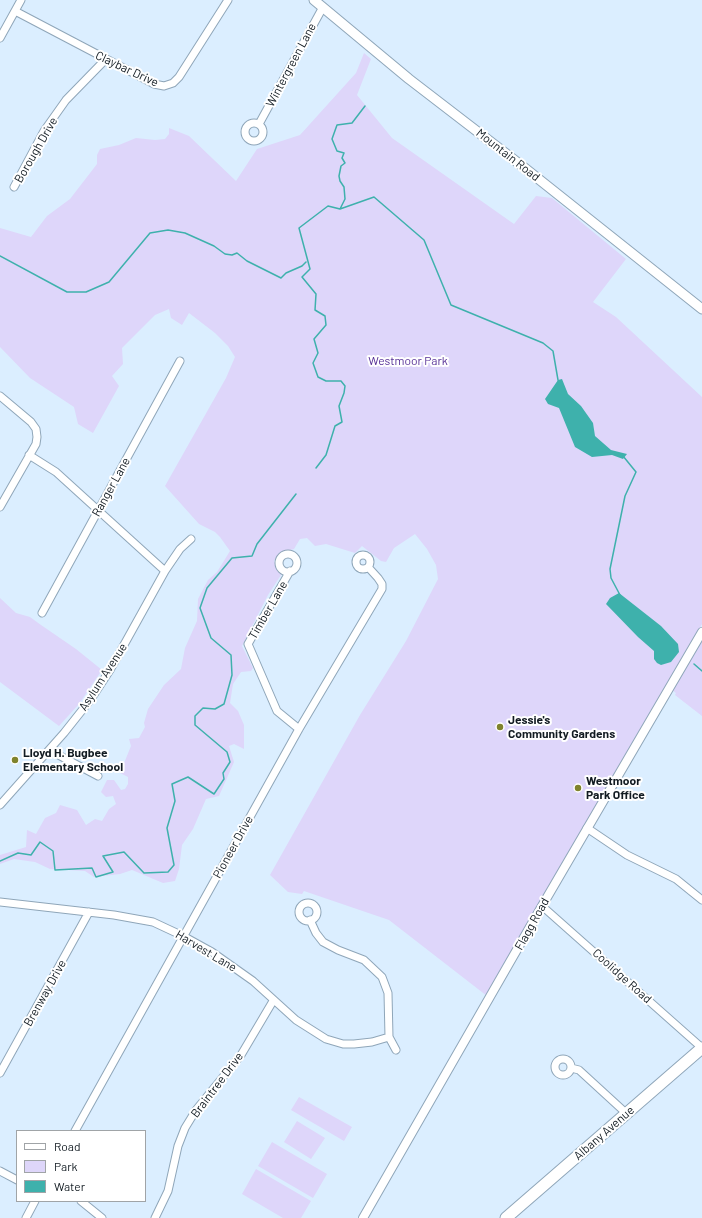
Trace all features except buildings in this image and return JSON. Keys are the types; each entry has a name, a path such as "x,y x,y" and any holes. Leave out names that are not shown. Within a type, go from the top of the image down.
{"highway":[{"name":"Albany Avenue","path":"506,1218 702,1048"}],"main road":[{"name":"Mountain Road","path":"314,0 409,79 526,169 702,309"}],"street":[{"path":"0,37 21,0"},
{"name":"Claybar Drive","path":"15,11 154,84 164,86 173,83 179,77 228,0"},
{"name":"Wintergreen Lane","path":"259,124 323,7"},
{"name":"Borough Drive","path":"14,187 44,131 66,100 106,59"},
{"name":"Ranger Lane","path":"42,613 180,361"},
{"path":"0,396 28,418 36,429 36,440 0,507"},
{"path":"29,455 56,472 165,571"},
{"name":"Asylum Avenue","path":"0,805 79,715 102,684 165,571 180,549 192,539"},
{"name":"Pioneer Drive","path":"76,1130 299,729 382,589 382,584 368,567"},
{"name":"Timber Lane","path":"290,571 248,644 277,711 299,729"},
{"name":"Flagg Road","path":"363,1218 587,828 702,632"},
{"path":"49,750 98,776"},
{"path":"587,828 627,855 676,879 702,900"},
{"name":"Harvest Lane","path":"0,902 145,920 184,936 236,968 273,1001 308,1029 326,1039 337,1043 354,1044 389,1038"},
{"name":"Coolidge Road","path":"542,906 702,1048"},
{"name":"Brenway Drive","path":"0,1073 89,912"},
{"path":"310,920 316,933 323,942 338,950 364,960 382,978 388,993 389,1038 396,1050"},
{"name":"Braintree Drive","path":"155,1218 168,1191 178,1146 185,1128 199,1105 241,1055 273,1001"},
{"path":"570,1068 579,1070 627,1114"},
{"path":"0,1171 16,1179"},
{"path":"26,1218 34,1202"},
{"path":"82,1202 102,1218"}],"green space":[{"name":"Westmoor Park","path":"364,53 371,59 357,95 392,138 514,224 536,196 552,198 626,259 593,302 616,317 702,397 702,624 487,996 389,920 304,891 302,894 288,892 270,875 360,715 406,641 438,579 436,565 427,549 415,534 394,548 386,562 381,561 362,546 355,553 326,544 315,546 307,538 300,539 294,549 280,553 274,561 281,575 268,595 242,646 253,668 251,671 241,672 233,684 230,703 238,711 244,725 244,749 234,744 229,746 234,762 219,796 206,799 193,829 182,845 179,869 175,881 163,883 132,870 120,874 94,877 85,871 50,869 35,862 14,859 0,864 0,855 26,847 27,830 36,834 45,818 56,813 60,805 77,810 86,825 95,819 102,821 109,809 116,804 113,796 106,797 101,792 107,780 114,780 121,790 125,789 128,784 128,777 120,773 131,746 129,739 139,738 145,727 144,723 148,709 164,685 181,669 185,648 197,621 198,599 208,580 217,572 230,551 215,532 199,524 165,486 226,378 235,357 228,346 215,333 189,313 182,325 171,318 169,309 155,315 122,348 123,364 112,376 119,386 93,433 78,424 74,407 30,378 0,347 0,228 31,237 47,216 70,199 97,164 97,155 100,149 119,145 136,138 155,140 165,139 169,134 169,128 189,136 236,181 257,149 300,135 356,73"},
{"path":"0,598 16,613 30,617 76,649 102,670 79,704 59,726 0,682"},
{"path":"702,637 702,716 675,695 676,693 672,690"},
{"path":"299,1097 352,1127 344,1141 291,1110"},
{"path":"297,1121 325,1138 311,1159 284,1142"},
{"path":"272,1142 327,1174 313,1198 258,1166"},
{"path":"256,1169 311,1201 301,1218 283,1218 242,1194"}],"water":[{"path":"562,379 568,394 581,406 593,423 595,436 611,450 627,454 623,459 612,455 592,457 575,447 559,408 548,404 545,399 558,380"},
{"path":"619,593 661,626 678,644 679,652 671,662 661,665 657,663 654,659 654,651 606,604 610,598"}],"waterway":[{"path":"340,209 345,199 344,187 339,176 341,166 345,163 342,158 344,153 337,151 332,139 337,125 352,123 365,106"},
{"path":"316,468 326,455 335,426 342,422 339,406 345,386 341,381 326,381 318,377 313,363 318,353 314,339 326,325 325,316 315,310 316,294 302,277 310,269 299,228 328,206 340,209 374,197 424,240 451,305 543,343 553,351 558,380"},
{"path":"0,256 67,292 86,292 109,282 150,233 168,230 185,233 214,246 225,254 232,255 237,253 247,261 281,278 286,273 302,266 306,262"},
{"path":"620,595 611,578 610,569 625,496 636,472 623,456"},
{"path":"0,861 18,853 31,855 40,842 53,851 55,870 92,868 96,877 113,872 103,856 124,852 144,873 168,872 174,865 167,828 175,801 172,784 188,777 214,794 224,779 223,773 230,762 227,752 195,725 195,716 203,708 215,709 224,704 232,675 231,655 211,638 200,608 207,588 232,558 252,556 257,544 296,494"},
{"path":"694,664 702,671"}],"place":[{"name":"Jessie's Community Gardens","path":"500,727"},
{"name":"Lloyd H. Bugbee Elementary School","path":"15,760"},
{"name":"Westmoor Park Office","path":"578,788"}]}
